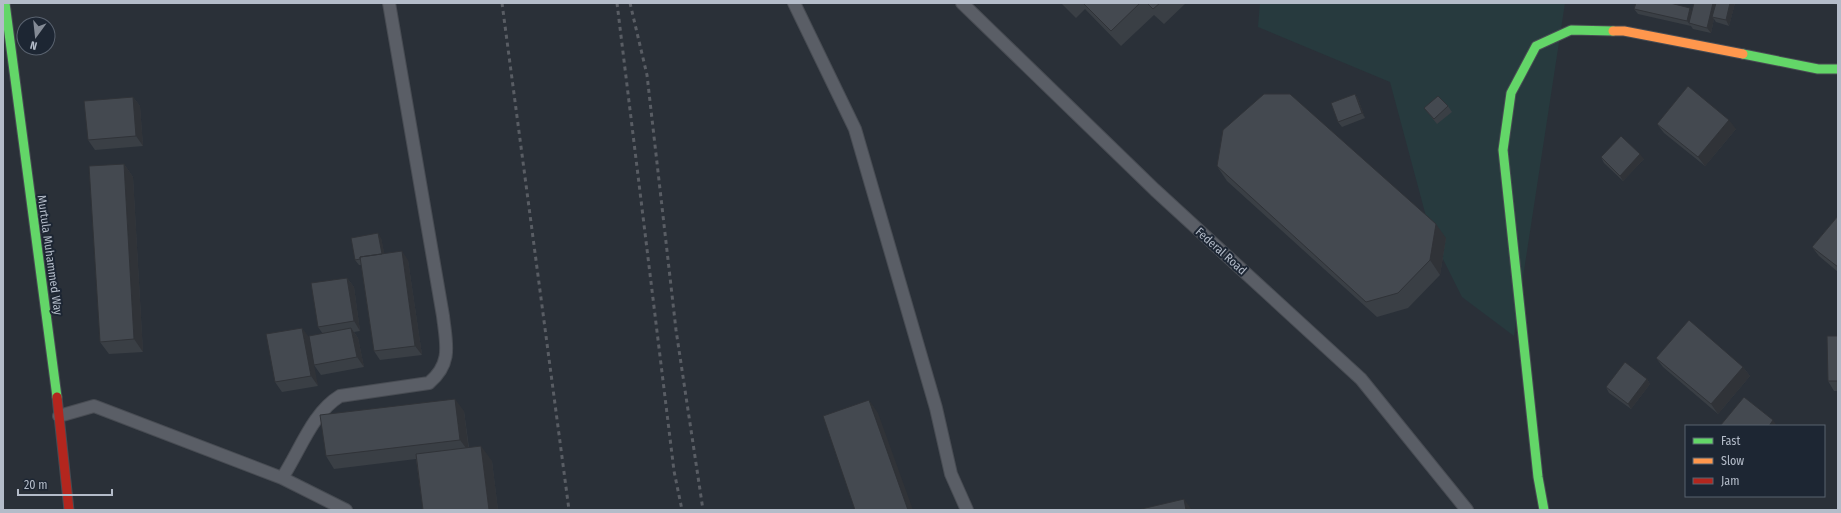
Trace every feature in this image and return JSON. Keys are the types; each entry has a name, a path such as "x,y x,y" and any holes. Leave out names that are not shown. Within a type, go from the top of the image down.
{"street":[{"name":"Murtula Muhammed Way","path":"5,3 59,416 69,510"},
{"path":"1544,510 1538,477 1503,150 1511,93 1536,46 1571,30 1624,31 1818,69 1838,69"}],"lane":[{"path":"282,478 309,431 330,402 340,396 429,383 438,376 447,356 443,316 389,3"},
{"path":"794,3 855,129 936,408 951,474 967,510"},
{"name":"Federal Road","path":"962,3 1155,190 1361,378 1467,510"},
{"path":"59,416 94,406 282,478 346,510"}],"green space":[{"path":"1260,3 1565,3 1514,336 1462,297 1431,235 1390,82 1258,27"}],"building":[{"path":"1083,3 1140,3 1111,31"},
{"path":"1147,3 1160,3 1153,9"},
{"path":"1636,3 1670,3 1690,8 1687,21 1634,9"},
{"path":"1694,3 1713,3 1707,28 1689,23"},
{"path":"1716,3 1730,3 1726,20 1712,17"},
{"path":"1688,86 1729,120 1698,157 1657,124"},
{"path":"1264,94 1290,94 1436,224 1430,260 1398,293 1366,302 1217,166 1223,130"},
{"path":"1355,94 1362,113 1338,122 1331,103"},
{"path":"1438,96 1448,106 1434,119 1424,108"},
{"path":"133,97 136,136 88,140 84,101"},
{"path":"1621,136 1640,154 1620,176 1601,157"},
{"path":"124,164 134,339 100,342 89,166"},
{"path":"1838,216 1838,267 1812,247"},
{"path":"378,233 382,254 360,257 360,259 355,260 351,238"},
{"path":"402,251 415,346 374,351 360,257"},
{"path":"347,278 354,321 318,327 311,283"},
{"path":"1689,320 1743,367 1711,404 1656,358"},
{"path":"302,328 311,376 275,382 266,334"},
{"path":"351,328 357,357 314,365 309,336"},
{"path":"1827,336 1838,336 1838,381 1828,381"},
{"path":"1625,362 1647,379 1628,404 1606,387"},
{"path":"1744,397 1773,420 1770,425 1721,425"},
{"path":"455,399 460,440 326,456 320,415"},
{"path":"869,400 908,510 855,510 823,416"},
{"path":"481,446 489,510 423,510 416,454"},
{"path":"1184,499 1186,510 1137,510"}],"railway":[{"path":"502,3 569,510"},
{"path":"617,3 674,471 682,510"},
{"path":"630,3 647,75 676,330 703,510"}],"traffic: fast":[{"path":"5,3 57,397"},
{"path":"1544,510 1538,477 1503,150 1511,93 1536,46 1571,30 1613,31"},
{"path":"1743,54 1818,69 1838,69"}],"traffic: slow":[{"path":"1613,31 1624,31 1743,54"}],"traffic: jam":[{"path":"57,397 69,510"}]}
